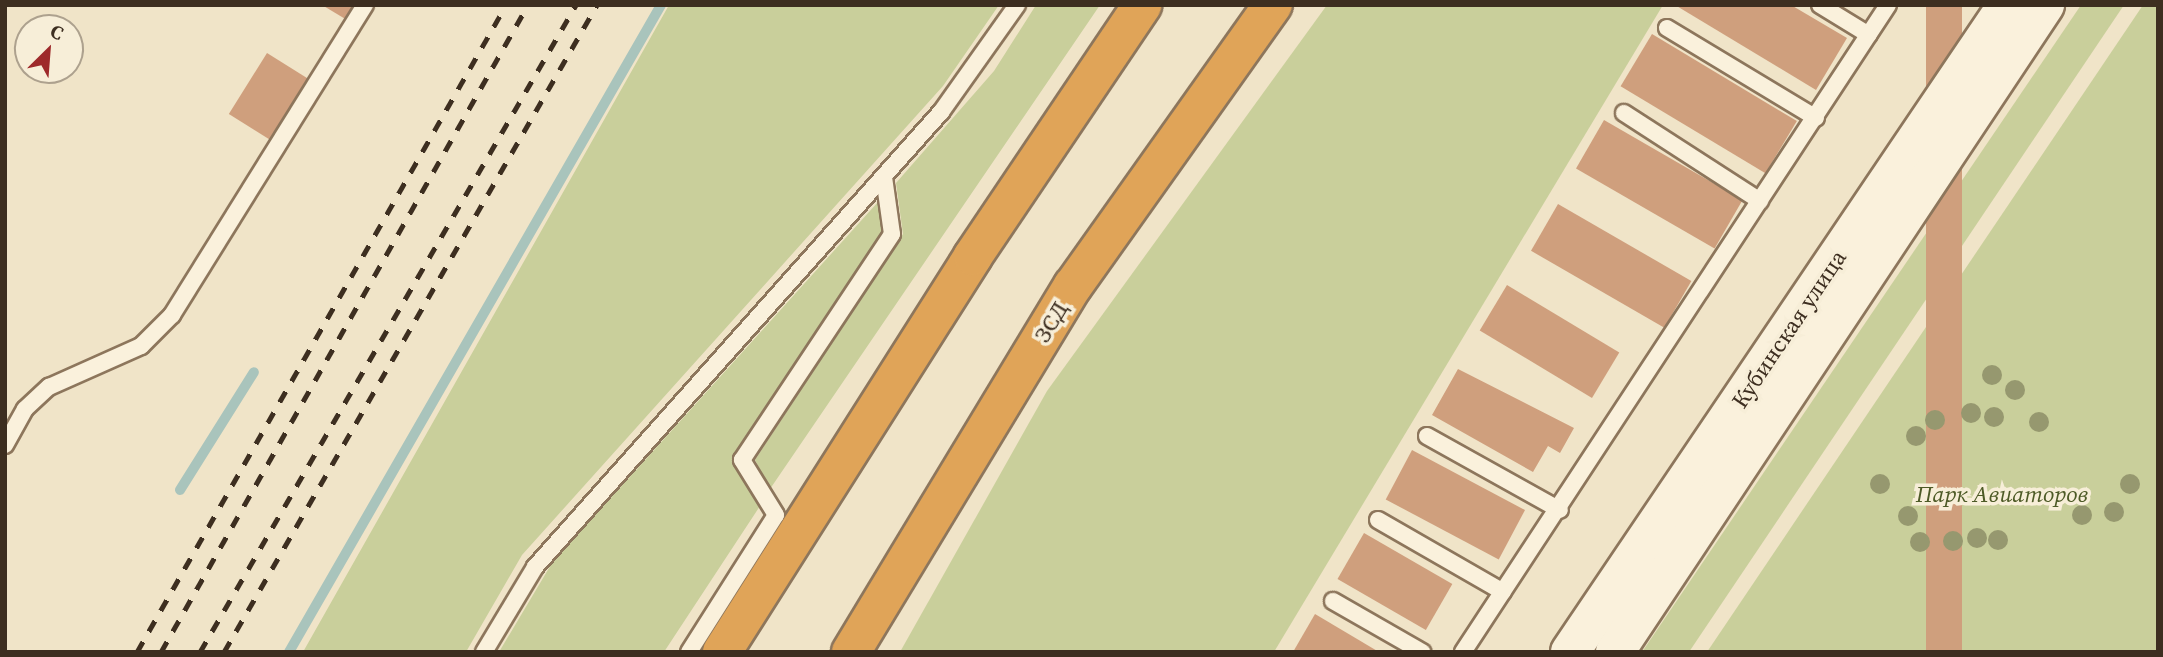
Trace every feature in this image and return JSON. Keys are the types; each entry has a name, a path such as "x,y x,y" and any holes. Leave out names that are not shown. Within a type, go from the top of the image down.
{"highway":[{"path":"722,652 973,256 1142,5"},
{"name":"ЗСД","path":"841,648 1073,286 1273,5"}],"main road":[{"name":"Кубинская улица","path":"1570,652 2007,5"},
{"name":"Кубинская улица","path":"1615,652 2045,5"}],"lane":[{"path":"5,445 25,409 49,387 141,346 172,315 365,5"},
{"path":"484,652 512,598 575,519 884,177 975,70 1017,5"},
{"path":"1820,5 1869,35"},
{"path":"1463,652 1560,510 1888,5"},
{"path":"1667,28 1816,118"},
{"path":"1624,113 1760,201"},
{"path":"689,652 776,515 743,460 892,233 884,177"},
{"path":"1427,436 1560,510"},
{"path":"1378,520 1503,592"},
{"path":"1333,601 1422,652"}],"green space":[{"path":"669,5 999,5 943,86 522,555 466,652 303,652"},
{"path":"1036,5 1100,5 770,489 755,460 903,234 896,183 994,71"},
{"path":"1327,5 1663,5 1274,652 900,652 1047,391"},
{"path":"2081,5 2124,5 1689,652 1642,652"},
{"name":"Парк Авиаторов","path":"2143,5 2158,5 2158,652 1707,652"},
{"path":"878,202 883,230 733,458 760,506 664,652 499,652 552,563"}],"building":[{"path":"322,5 356,5 347,20"},
{"path":"1675,5 1791,5 1847,38 1816,90"},
{"path":"1926,5 1962,5 1962,652 1926,652"},
{"path":"1652,34 1797,121 1765,173 1621,86"},
{"path":"267,53 309,79 270,140 229,114"},
{"path":"1604,120 1743,200 1715,248 1576,168"},
{"path":"1558,204 1691,281 1664,328 1531,251"},
{"path":"1507,285 1619,352 1592,398 1480,330"},
{"path":"1458,369 1574,428 1560,453 1548,446 1533,472 1432,415"},
{"path":"1412,450 1525,510 1499,560 1386,499"},
{"path":"1364,533 1452,584 1426,630 1338,579"},
{"path":"1315,614 1379,652 1293,652"}],"waterway":[{"path":"289,652 661,5"},
{"path":"180,490 254,372"}],"railway":[{"path":"137,652 506,5"},
{"path":"161,652 528,5"},
{"path":"200,652 576,5"},
{"path":"224,652 597,5"}]}
